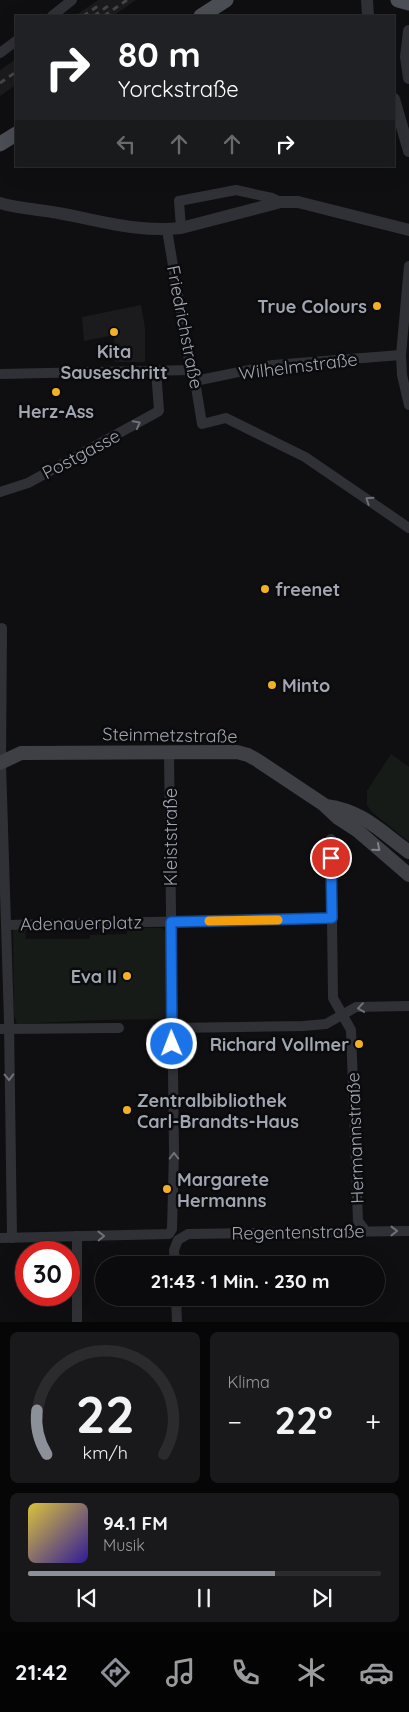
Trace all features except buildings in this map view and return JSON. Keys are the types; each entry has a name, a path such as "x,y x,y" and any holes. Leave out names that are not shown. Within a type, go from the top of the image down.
{"main road":[{"path":"203,15 226,0"},
{"path":"398,0 409,3"},
{"path":"0,144 15,135"},
{"name":"Steinmetzstraße","path":"0,763 21,753 236,752 248,755 275,771 326,806"},
{"path":"326,806 343,808 355,814 383,831 409,852"},
{"path":"326,806 338,818 358,831 409,875"}],"street":[{"path":"53,15 72,0"},
{"path":"367,0 368,15"},
{"path":"409,31 406,57 409,78"},
{"path":"0,53 15,43"},
{"path":"395,102 409,151"},
{"path":"181,228 179,201 236,190 272,198 281,202"},
{"path":"1,204 124,226 150,230 166,230 181,228 281,202 298,202 409,230"},
{"name":"Friedrichstraße","path":"166,230 202,424 226,418 305,458 409,528"},
{"path":"409,266 401,355 402,375 409,405"},
{"name":"Wilhelmstraße","path":"195,380 273,366 401,355"},
{"name":"Postgasse","path":"0,492 28,482 159,411 156,370"},
{"path":"0,374 192,370"},
{"path":"2,628 0,763 6,925 4,1029 12,1238"},
{"name":"Kleiststraße","path":"169,753 171,922"},
{"name":"Hermannstraße","path":"331,839 333,998 351,1030 358,1221 365,1230"},
{"name":"Adenauerplatz","path":"6,925 332,918"},
{"path":"0,1238 169,1234 172,1230 174,1222 171,922"},
{"path":"172,1028 326,1024 356,1006 409,1006"},
{"path":"4,1029 119,1028"},
{"name":"Regentenstraße","path":"174,1256 174,1250 178,1240 188,1234 365,1230 409,1231"},
{"path":"77,1236 77,1322"},
{"path":"176,1306 177,1322"}],"shaded area":[{"path":"98,0 136,0 114,15 76,15"},
{"path":"15,60 15,86 0,96 0,70"},
{"name":"Kita Sauseschritt","path":"141,305 145,328 145,362 115,362 114,335 84,341 82,317"},
{"path":"391,754 409,767 409,842 371,811 367,805 367,791"},
{"path":"13,927 25,927 26,939 90,939 90,935 127,934 127,928 161,928 167,936 166,1017 163,1019 17,1024 14,1015"}],"railway":[{"path":"105,15 127,0"},
{"path":"84,15 98,6"},
{"path":"95,15 108,6"},
{"path":"0,83 15,73"}],"slow traffic":[{"path":"209,921 278,920"}],"place":[{"name":"True Colours","path":"377,306"},
{"name":"Kita Sauseschritt","path":"114,332"},
{"name":"Herz-Ass","path":"56,392"},
{"name":"freenet","path":"265,589"},
{"name":"Minto","path":"272,685"},
{"name":"Eva II","path":"127,976"},
{"name":"Richard Vollmer","path":"359,1044"},
{"name":"Zentralbibliothek Carl-Brandts-Haus","path":"127,1110"},
{"name":"Margarete Hermanns","path":"167,1189"}],"route":[{"path":"172,1044 171,922 332,918 331,858"}]}
